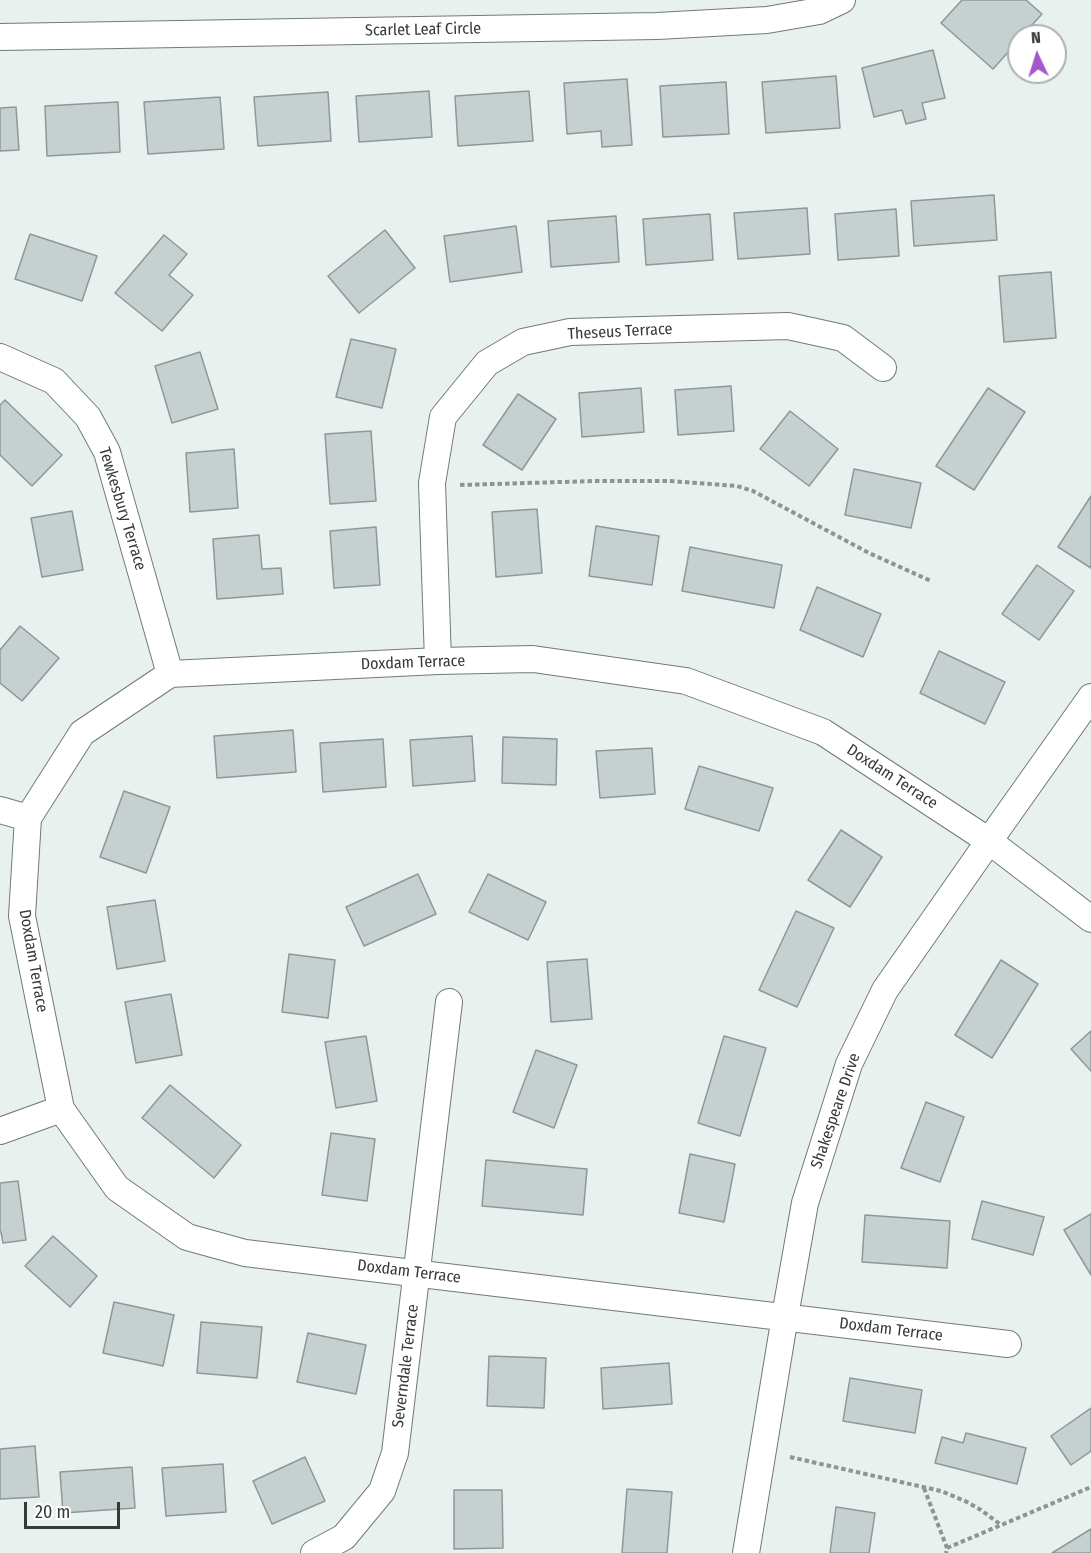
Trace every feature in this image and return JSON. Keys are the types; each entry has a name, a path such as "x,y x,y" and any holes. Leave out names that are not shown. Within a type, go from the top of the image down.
{"street":[{"name":"Scarlet Leaf Circle","path":"0,37 657,26 767,20 819,11 842,0"},
{"name":"Theseus Terrace","path":"438,661 432,486 443,417 487,363 524,342 570,332 788,326 843,338 883,368"},
{"name":"Tewkesbury Terrace","path":"0,357 54,381 88,417 107,452 170,674"},
{"name":"Doxdam Terrace","path":"1008,1344 245,1253 187,1237 117,1188 61,1109 22,916 28,818 82,733 170,674 438,661 533,659 686,681 823,732 989,841 1091,919"},
{"name":"Shakespeare Drive","path":"746,1553 805,1203 849,1064 885,990 1091,697"},
{"path":"0,810 28,818"},
{"name":"Severndale Terrace","path":"314,1553 344,1537 382,1491 395,1454 449,1002"},
{"path":"0,1131 61,1109"}],"path":[{"path":"432,486 595,480 670,481 737,486 753,491 868,553 931,581"},
{"path":"763,1451 941,1491 981,1510 1001,1525"},
{"path":"924,1487 947,1551 1001,1525 1091,1487"}],"building":[{"path":"962,0 1026,0 1042,14 1033,24 1007,24 1007,53 993,69 941,23"},
{"path":"933,50 945,98 922,103 926,119 906,124 902,110 874,117 862,68"},
{"path":"836,76 840,128 766,133 762,82"},
{"path":"627,79 632,145 602,147 601,131 567,134 564,83"},
{"path":"726,82 729,134 663,137 660,86"},
{"path":"429,91 432,137 359,142 356,96"},
{"path":"529,91 533,141 458,146 455,96"},
{"path":"328,92 331,141 258,146 254,97"},
{"path":"220,97 224,149 148,154 144,102"},
{"path":"118,102 120,152 47,156 45,106"},
{"path":"16,107 19,150 0,151 0,108"},
{"path":"994,195 997,240 914,246 911,201"},
{"path":"807,208 810,254 738,259 734,213"},
{"path":"896,209 899,256 838,260 835,214"},
{"path":"710,214 713,260 646,265 643,219"},
{"path":"616,216 619,262 551,267 548,221"},
{"path":"516,226 522,272 450,282 444,236"},
{"path":"385,230 415,268 359,313 328,276"},
{"path":"30,234 97,256 82,301 15,279"},
{"path":"164,235 187,254 169,275 193,295 162,331 115,293"},
{"path":"1051,272 1056,338 1004,342 999,276"},
{"path":"351,339 396,349 382,408 336,397"},
{"path":"200,352 218,409 172,423 155,366"},
{"path":"731,386 734,431 678,435 675,390"},
{"path":"641,388 644,432 582,437 579,393"},
{"path":"988,388 1025,412 974,490 936,466"},
{"path":"518,394 556,419 522,470 483,445"},
{"path":"5,400 62,455 32,486 0,455 0,405"},
{"path":"790,411 838,449 809,486 760,449"},
{"path":"371,431 376,501 330,504 325,434"},
{"path":"234,449 238,508 190,512 186,453"},
{"path":"854,469 921,483 911,528 845,515"},
{"path":"1091,496 1091,568 1058,547"},
{"path":"537,509 542,573 496,577 492,512"},
{"path":"72,511 83,570 42,577 31,518"},
{"path":"596,526 659,536 652,585 589,576"},
{"path":"376,527 380,585 334,588 330,531"},
{"path":"259,535 262,569 281,568 283,594 217,599 213,539"},
{"path":"690,547 782,565 774,608 682,591"},
{"path":"1037,565 1074,591 1039,640 1002,614"},
{"path":"817,587 881,614 863,657 800,630"},
{"path":"20,626 59,658 22,701 0,683 0,650"},
{"path":"939,651 1005,682 985,724 920,693"},
{"path":"293,730 296,772 217,778 214,736"},
{"path":"472,736 475,781 413,786 410,740"},
{"path":"503,737 557,739 556,785 502,783"},
{"path":"383,739 386,787 323,792 320,743"},
{"path":"652,748 655,794 600,798 596,751"},
{"path":"699,766 773,788 759,831 685,809"},
{"path":"124,791 170,807 146,873 100,857"},
{"path":"841,830 882,857 850,907 808,880"},
{"path":"418,874 436,914 364,946 346,907"},
{"path":"488,874 546,902 528,940 469,912"},
{"path":"155,900 165,961 117,969 107,907"},
{"path":"796,911 834,928 797,1007 759,990"},
{"path":"289,954 335,960 328,1018 282,1012"},
{"path":"587,959 592,1019 551,1022 547,962"},
{"path":"1001,960 1038,984 992,1058 955,1035"},
{"path":"171,994 182,1055 136,1063 125,1002"},
{"path":"1091,1031 1091,1071 1071,1049"},
{"path":"366,1036 377,1101 336,1108 325,1042"},
{"path":"724,1036 766,1048 740,1136 698,1123"},
{"path":"536,1050 577,1065 554,1128 513,1112"},
{"path":"170,1085 241,1145 214,1178 142,1118"},
{"path":"926,1102 964,1117 940,1182 901,1168"},
{"path":"331,1133 375,1139 367,1201 322,1195"},
{"path":"690,1154 735,1164 724,1222 679,1213"},
{"path":"486,1160 587,1169 583,1215 482,1206"},
{"path":"18,1181 26,1240 3,1243 0,1232 0,1183"},
{"path":"982,1201 1044,1217 1033,1255 972,1239"},
{"path":"1091,1214 1091,1275 1064,1230"},
{"path":"865,1215 950,1221 947,1268 862,1262"},
{"path":"53,1236 97,1276 70,1307 25,1266"},
{"path":"114,1302 174,1315 163,1366 103,1353"},
{"path":"201,1322 262,1327 257,1378 197,1373"},
{"path":"308,1333 366,1345 356,1394 297,1382"},
{"path":"489,1356 546,1358 544,1408 487,1406"},
{"path":"669,1363 672,1404 603,1409 601,1368"},
{"path":"850,1378 922,1390 915,1433 843,1421"},
{"path":"1091,1408 1091,1451 1071,1465 1051,1436"},
{"path":"966,1433 1026,1448 1017,1484 935,1463 942,1437 963,1443"},
{"path":"35,1446 39,1497 0,1499 0,1449"},
{"path":"305,1457 325,1501 272,1524 253,1481"},
{"path":"223,1464 226,1512 166,1516 162,1468"},
{"path":"132,1467 135,1508 63,1513 60,1472"},
{"path":"627,1489 672,1492 667,1553 622,1553"},
{"path":"454,1490 502,1490 503,1548 454,1549"},
{"path":"836,1507 875,1513 869,1553 830,1553"},
{"path":"1091,1529 1091,1553 1052,1553"}]}
